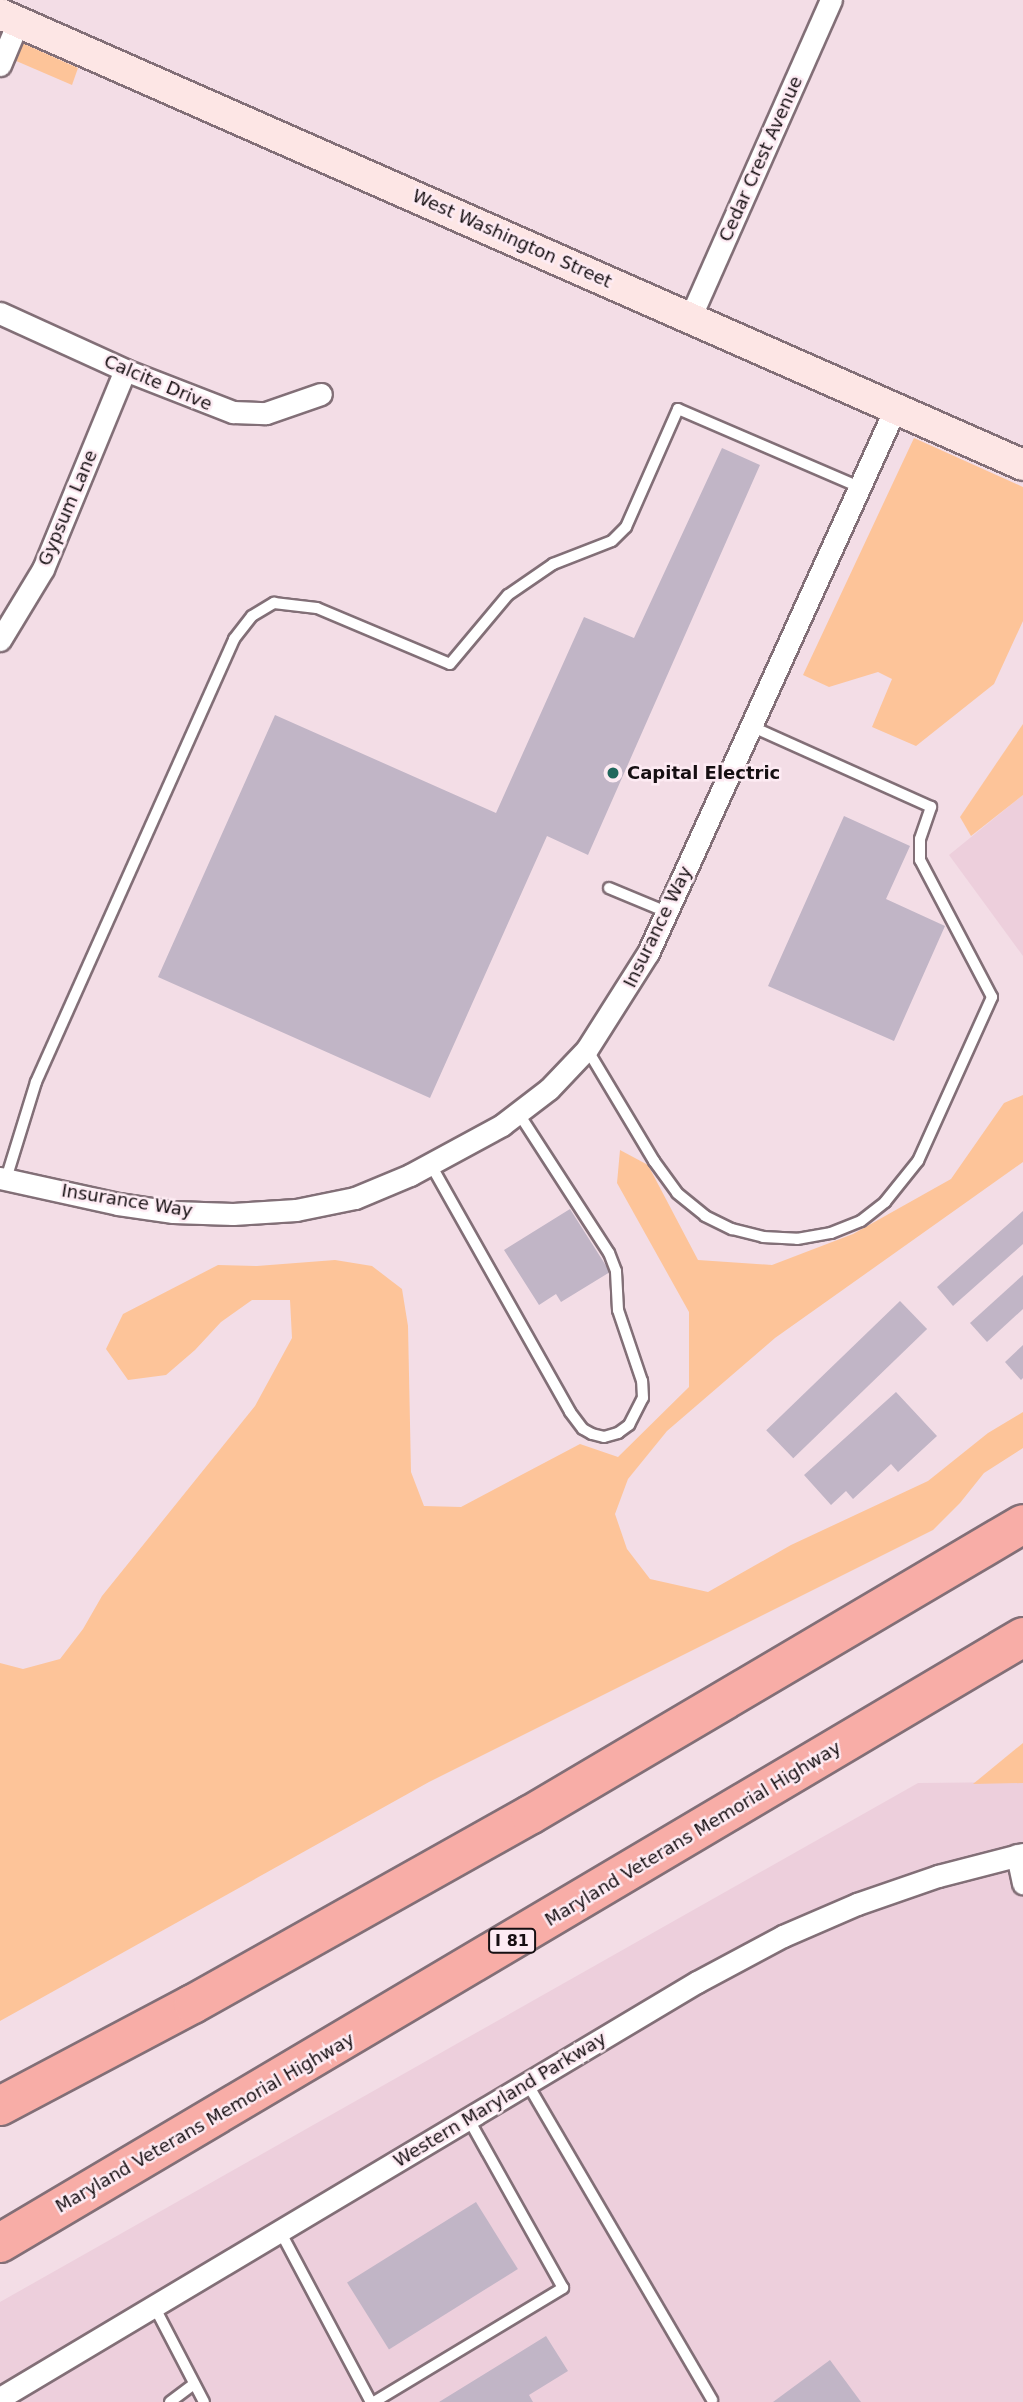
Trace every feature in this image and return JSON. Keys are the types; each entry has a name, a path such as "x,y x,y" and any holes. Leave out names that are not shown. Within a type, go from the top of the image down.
{"highway":[{"path":"0,2106 193,2004 530,1815 1023,1524"},
{"name":"Maryland Veterans Memorial Highway","path":"0,2243 1023,1637"}],"main road":[{"name":"West Washington Street","path":"9,18 1023,465"}],"street":[{"name":"Cedar Crest Avenue","path":"690,318 831,0"},
{"path":"0,65 9,18"},
{"name":"Calcite Drive","path":"0,313 125,370 233,412 266,413 321,394"},
{"name":"Gypsum Lane","path":"0,640 43,569 125,370"},
{"name":"Insurance Way","path":"3,1178 173,1212 233,1214 296,1210 355,1198 431,1165 519,1114 587,1049 623,997 667,912 895,408"},
{"path":"1020,1854 1023,1883"},
{"name":"Western Maryland Parkway","path":"0,2398 697,1982 783,1936 857,1904 938,1876 1020,1854"}],"lane":[{"path":"3,1178 42,1069 234,639 253,616 274,603 317,608 450,664 508,595 553,564 612,541 625,527 678,409 859,487"},
{"path":"587,1049 654,1161 677,1193 705,1216 732,1229 763,1237 797,1239 831,1233 861,1220 885,1202 918,1161 992,997 920,860 920,839 931,807 751,726"},
{"path":"609,888 667,912"},
{"path":"431,1165 570,1412 583,1429 593,1434 604,1437 618,1433 629,1424 643,1398 642,1381 618,1310 616,1271 609,1254 519,1114"},
{"path":"527,2083 712,2400"},
{"path":"280,2231 372,2402 563,2288 468,2118"},
{"path":"154,2306 204,2402"},
{"path":"170,2402 194,2384"}],"shaded area":[{"path":"0,33 78,68 72,85 0,54"},
{"path":"914,438 1023,487 1023,621 994,684 916,746 872,727 892,679 878,672 829,687 803,675"},
{"path":"1023,724 1023,795 971,836 960,817"},
{"path":"1023,795 1023,956 949,855"},
{"path":"1023,1095 1023,1162 775,1338 667,1431 628,1479 615,1514 627,1549 650,1579 708,1592 791,1545 928,1481 988,1433 1023,1412 1023,1448 984,1473 960,1503 933,1530 429,1782 0,2021 0,1663 23,1669 60,1659 83,1629 102,1596 255,1406 292,1338 290,1300 252,1300 221,1322 195,1350 166,1375 128,1380 106,1349 123,1314 218,1265 257,1266 335,1260 372,1266 402,1289 408,1326 411,1472 424,1506 461,1507 580,1444 618,1457 689,1387 689,1312 617,1183 620,1150 648,1165 698,1260 772,1265 853,1234 951,1179 1004,1103"},
{"path":"1023,1743 1023,1783 973,1784"},
{"path":"1023,1782 1023,2402 0,2402 0,2302 918,1783"}],"building":[{"path":"722,448 760,465 588,855 547,836 430,1098 158,977 275,715 496,813 584,617 634,638"},
{"path":"844,816 910,846 886,899 945,926 894,1041 768,986"},
{"path":"570,1209 610,1272 561,1302 556,1294 539,1305 504,1250"},
{"path":"1023,1211 1023,1244 953,1306 937,1287"},
{"path":"1023,1275 1023,1309 987,1342 970,1323"},
{"path":"900,1301 927,1329 793,1458 766,1430"},
{"path":"1023,1345 1023,1378 1021,1380 1005,1362"},
{"path":"896,1392 937,1436 898,1472 891,1464 853,1499 846,1491 831,1505 804,1475"},
{"path":"476,2202 518,2269 389,2350 347,2283"},
{"path":"546,2336 568,2371 529,2395 533,2402 439,2402"},
{"path":"830,2360 861,2402 773,2402"}],"place":[{"name":"Capital Electric","path":"613,773"}]}
